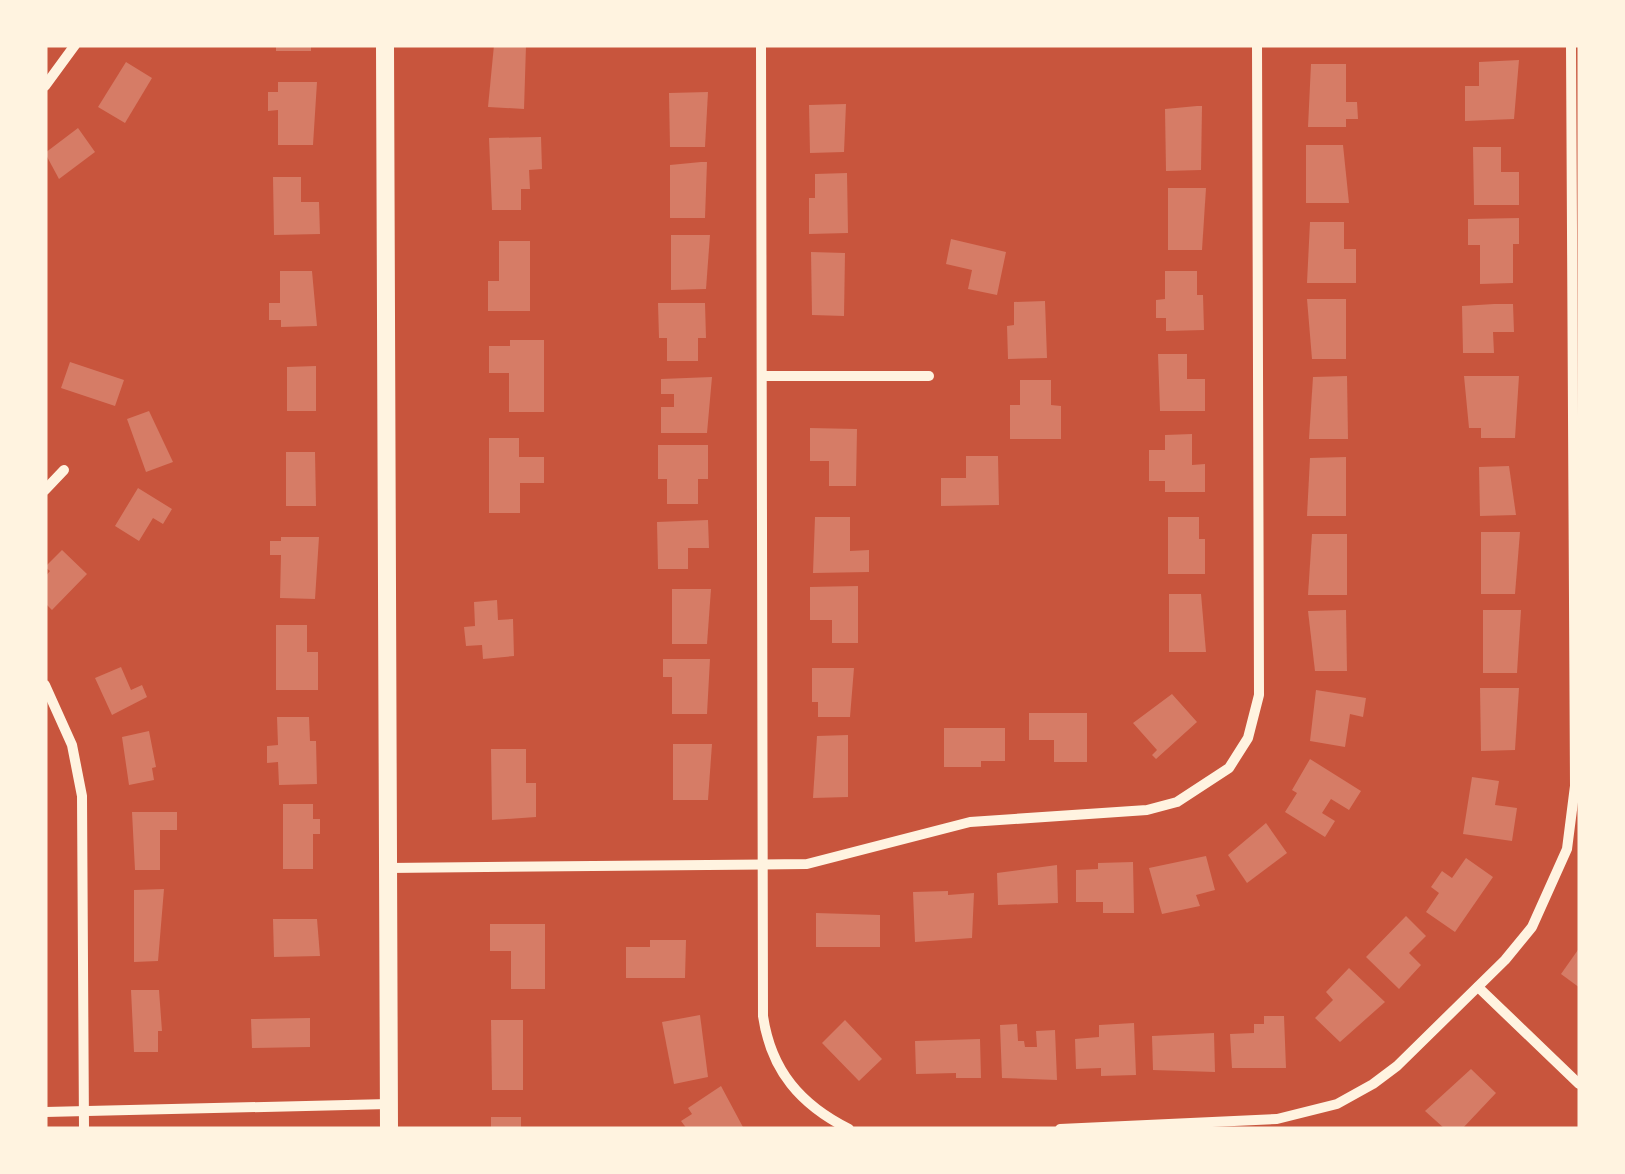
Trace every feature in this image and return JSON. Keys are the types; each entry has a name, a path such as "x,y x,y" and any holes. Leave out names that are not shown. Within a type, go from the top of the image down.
{"street":[{"path":"49,83 75,45"},
{"path":"385,45 388,1129"},
{"path":"761,45 766,1033 781,1073 796,1093 831,1122 850,1129"},
{"path":"388,868 820,862 989,819 1147,810 1177,802 1214,781 1244,746 1259,695 1257,45"},
{"path":"1060,1129 1277,1120 1337,1104 1398,1066 1512,952 1543,909 1564,860 1574,808 1571,45"},
{"path":"762,376 929,376"},
{"path":"45,490 64,470"},
{"path":"45,685 72,744 82,796 84,1129"},
{"path":"1478,987 1579,1084"},
{"path":"45,1112 388,1104"}],"building":[{"path":"276,45 311,45 311,51 276,51"},
{"path":"494,45 526,45 524,109 488,107"},
{"path":"1519,60 1514,119 1465,121 1465,86 1479,86 1479,62"},
{"path":"126,62 152,78 125,123 98,107"},
{"path":"1311,64 1346,64 1346,102 1357,102 1358,119 1346,119 1346,127 1308,127"},
{"path":"278,82 317,82 313,145 278,145 278,110 268,111 268,92 278,92"},
{"path":"708,92 705,147 670,147 669,93"},
{"path":"846,104 844,152 810,153 809,105"},
{"path":"1202,106 1201,170 1166,171 1165,109"},
{"path":"78,128 95,152 59,179 45,153"},
{"path":"541,137 542,169 529,170 530,189 521,189 521,210 492,210 489,138"},
{"path":"1306,145 1343,145 1349,203 1306,203"},
{"path":"1473,147 1501,147 1501,172 1519,172 1519,205 1474,205"},
{"path":"707,162 705,218 670,218 670,165"},
{"path":"847,173 848,233 809,234 809,198 815,198 815,174"},
{"path":"273,177 301,177 301,202 319,202 320,234 274,235"},
{"path":"1168,188 1206,188 1202,250 1168,250"},
{"path":"1519,218 1519,244 1513,244 1513,283 1480,284 1480,245 1468,245 1468,219"},
{"path":"1310,222 1344,222 1344,249 1356,249 1356,283 1307,283"},
{"path":"671,235 710,235 706,289 671,290"},
{"path":"951,239 1006,252 997,295 968,289 972,270 946,264"},
{"path":"499,241 530,241 530,311 488,311 488,281 499,281"},
{"path":"811,252 845,253 844,316 812,315"},
{"path":"280,271 312,271 317,326 281,327 281,320 269,320 269,303 280,303"},
{"path":"1165,271 1197,271 1197,295 1203,295 1204,330 1166,331 1166,318 1156,318 1156,300 1165,299"},
{"path":"1307,299 1346,299 1346,359 1312,359"},
{"path":"1045,301 1047,358 1008,359 1007,326 1014,325 1014,302"},
{"path":"658,303 705,303 706,338 698,338 698,361 667,361 667,338 659,338"},
{"path":"1513,304 1514,332 1493,332 1494,353 1463,353 1462,306"},
{"path":"510,340 544,340 544,412 509,412 509,373 489,373 489,346 510,346"},
{"path":"1158,354 1187,354 1187,379 1205,379 1205,411 1160,411"},
{"path":"70,362 124,380 115,406 61,388"},
{"path":"316,366 316,411 287,411 287,367"},
{"path":"1347,376 1348,439 1309,439 1313,377"},
{"path":"1464,376 1519,376 1515,438 1481,438 1481,428 1469,428"},
{"path":"712,377 707,433 661,433 661,407 674,407 674,394 661,394 661,379"},
{"path":"1020,380 1051,380 1051,405 1061,406 1061,439 1010,439 1010,405 1020,405"},
{"path":"149,411 173,462 146,472 127,419"},
{"path":"810,428 857,429 856,486 829,486 829,461 810,461"},
{"path":"1192,434 1192,465 1205,464 1205,492 1165,492 1165,481 1149,481 1149,450 1165,450 1165,435"},
{"path":"489,438 519,438 519,457 544,457 544,483 520,483 520,513 489,513"},
{"path":"658,445 708,445 708,479 698,479 698,504 667,504 667,479 658,479"},
{"path":"286,452 315,452 316,506 286,506"},
{"path":"966,456 998,456 999,505 941,506 941,478 966,478"},
{"path":"1346,457 1346,516 1307,516 1310,458"},
{"path":"1509,466 1516,515 1480,516 1479,467"},
{"path":"138,488 172,509 163,524 153,518 139,541 115,526"},
{"path":"815,517 850,517 850,551 869,550 869,572 813,573"},
{"path":"1168,517 1199,517 1199,539 1205,539 1205,574 1168,574"},
{"path":"708,520 709,548 688,548 688,569 658,569 657,522"},
{"path":"1481,532 1520,532 1515,594 1481,594"},
{"path":"1312,534 1347,534 1347,595 1308,595"},
{"path":"281,537 319,537 315,599 280,598 281,555 270,555 270,541 281,541"},
{"path":"62,550 87,574 52,610 45,603 45,577 50,571 45,567"},
{"path":"858,586 858,643 832,643 832,620 810,620 810,587"},
{"path":"672,589 711,589 707,644 672,644"},
{"path":"1169,594 1201,594 1206,652 1169,652"},
{"path":"497,600 498,620 513,619 514,656 483,659 482,645 466,646 464,627 475,626 474,602"},
{"path":"1346,610 1347,671 1315,671 1308,611"},
{"path":"1483,610 1521,610 1517,673 1483,673"},
{"path":"276,625 307,625 307,652 318,652 318,690 276,690"},
{"path":"663,659 710,659 707,714 672,714 672,677 663,677"},
{"path":"121,667 131,690 142,685 147,697 112,715 95,678"},
{"path":"812,668 854,668 850,717 818,717 818,702 812,702"},
{"path":"1480,688 1519,688 1515,750 1481,751"},
{"path":"1316,690 1366,698 1363,717 1350,714 1345,747 1310,741"},
{"path":"1172,694 1197,722 1156,759 1152,755 1157,750 1133,723"},
{"path":"1029,713 1087,713 1087,762 1054,762 1054,740 1029,740"},
{"path":"277,717 309,717 310,741 316,741 317,784 279,785 278,762 267,763 267,746 278,745"},
{"path":"944,728 1005,728 1005,761 981,761 981,767 944,767"},
{"path":"149,731 156,767 152,768 154,780 129,785 122,737"},
{"path":"848,735 848,797 813,798 817,736"},
{"path":"673,744 712,744 708,800 673,800"},
{"path":"491,749 526,749 526,783 536,783 536,817 492,820"},
{"path":"1310,759 1361,791 1349,810 1331,799 1322,813 1335,821 1325,837 1285,812 1297,793 1292,790"},
{"path":"1472,777 1499,781 1495,805 1517,808 1512,841 1463,834"},
{"path":"283,804 313,804 313,819 320,819 320,834 313,834 313,869 283,869"},
{"path":"132,812 177,812 177,830 160,830 160,870 135,870"},
{"path":"1266,823 1287,853 1247,883 1228,855"},
{"path":"1206,856 1215,890 1196,895 1200,906 1162,914 1149,868"},
{"path":"1466,858 1493,877 1455,932 1426,912 1439,893 1431,887 1442,871 1452,878"},
{"path":"1133,862 1134,913 1103,913 1103,902 1076,902 1076,870 1098,869 1098,863"},
{"path":"1057,865 1058,903 998,905 997,873"},
{"path":"164,889 158,961 134,962 134,890"},
{"path":"948,891 948,895 974,893 972,938 915,942 913,892"},
{"path":"816,913 880,915 880,947 816,947"},
{"path":"1406,916 1426,936 1409,953 1421,965 1399,989 1366,957"},
{"path":"273,919 317,919 320,956 274,957"},
{"path":"490,924 545,924 545,989 511,989 511,951 490,951"},
{"path":"650,940 686,940 685,978 626,978 626,947 650,947"},
{"path":"1580,947 1580,988 1561,974"},
{"path":"1349,968 1385,1002 1340,1042 1315,1018 1333,1000 1326,992"},
{"path":"131,990 159,990 162,1031 158,1031 158,1052 134,1052"},
{"path":"700,1015 708,1077 674,1084 662,1022"},
{"path":"1264,1016 1284,1016 1286,1068 1232,1068 1230,1034 1254,1033 1254,1024 1264,1024"},
{"path":"310,1018 310,1047 252,1048 251,1019"},
{"path":"491,1020 523,1020 523,1090 492,1090"},
{"path":"845,1020 882,1059 859,1081 822,1043"},
{"path":"1134,1023 1136,1075 1101,1076 1101,1068 1076,1069 1075,1039 1099,1037 1099,1025"},
{"path":"1017,1024 1018,1041 1024,1041 1025,1047 1037,1047 1036,1031 1055,1030 1057,1080 1002,1078 1000,1025"},
{"path":"1214,1033 1215,1072 1153,1070 1152,1036"},
{"path":"980,1039 981,1078 956,1078 956,1073 916,1074 915,1041"},
{"path":"1471,1069 1496,1093 1462,1129 1445,1129 1425,1111"},
{"path":"721,1086 744,1129 687,1129 681,1121 692,1114 688,1108"},
{"path":"491,1117 521,1117 521,1129 491,1129"}]}
